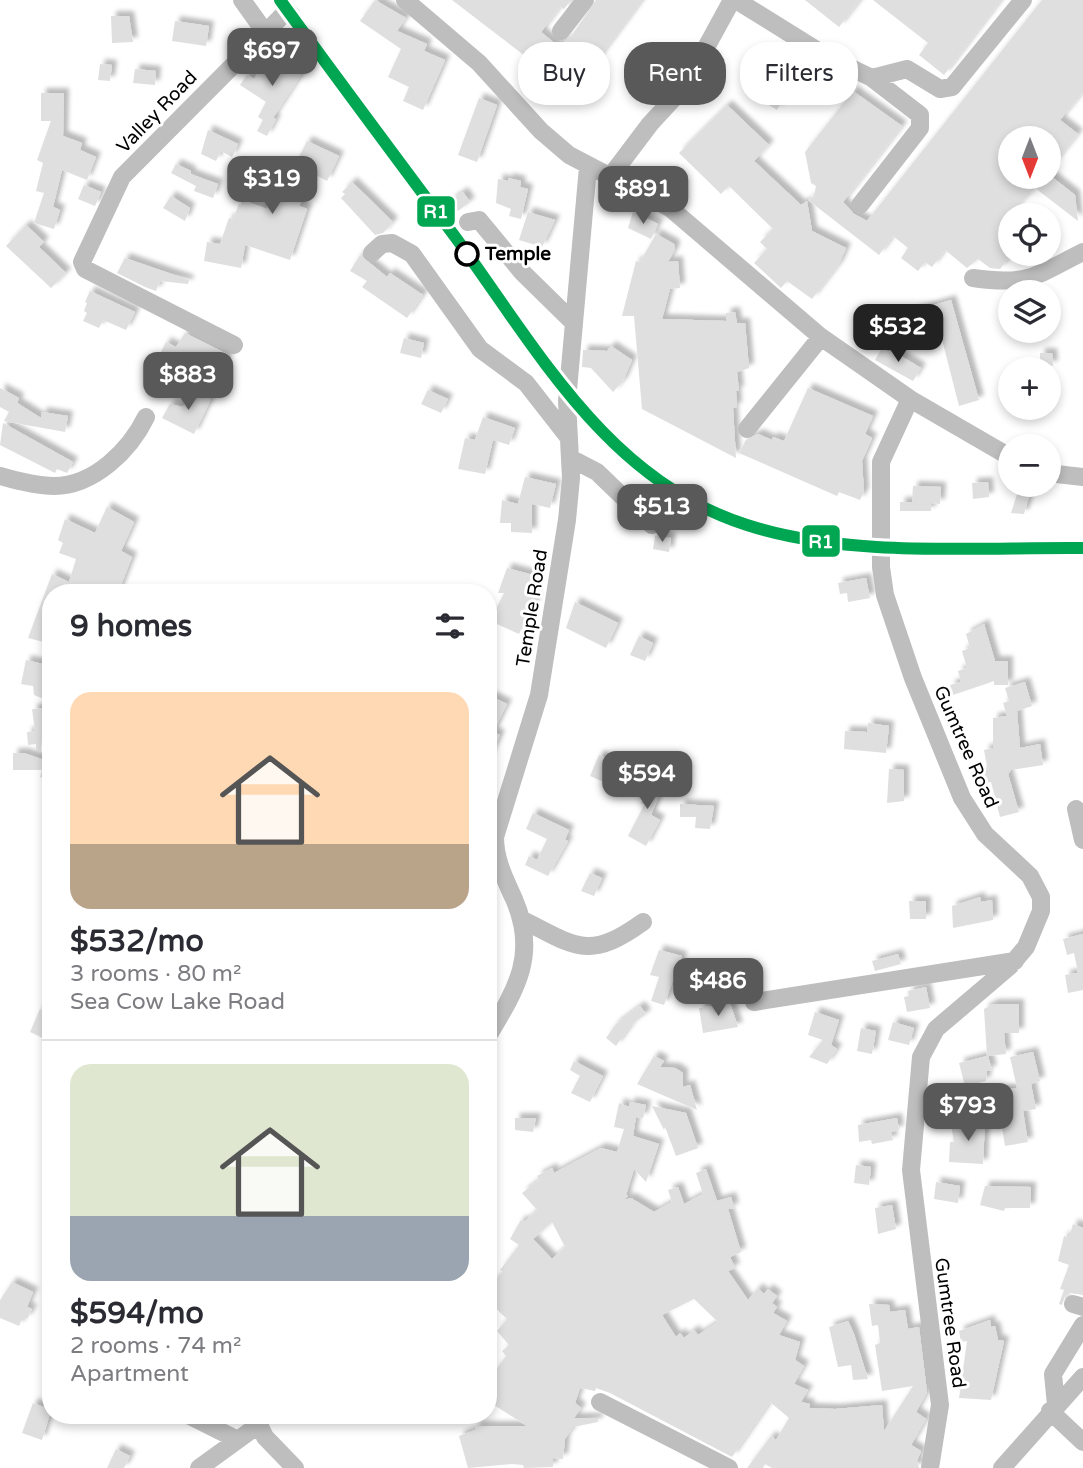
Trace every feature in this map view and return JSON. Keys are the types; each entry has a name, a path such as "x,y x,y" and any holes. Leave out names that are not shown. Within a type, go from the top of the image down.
{"street":[{"path":"242,0 265,32"},
{"path":"405,0 479,63 555,145 588,167 687,220 821,337 910,399 998,450"},
{"path":"561,31 585,0"},
{"path":"610,177 650,124 685,86 734,0 826,56 872,78 920,115 922,125 860,205"},
{"path":"872,78 907,69 940,89 953,87 1023,0"},
{"name":"Valley Road","path":"234,345 83,266 82,259 122,177 281,17"},
{"name":"Temple Road","path":"497,830 546,666 570,496 567,401 588,167"},
{"path":"468,222 479,220 522,272 574,323"},
{"path":"372,253 382,244 392,243 412,254 480,349 526,383 569,438"},
{"path":"973,278 1009,283 1028,280 1083,252"},
{"path":"747,429 821,337"},
{"name":"Gumtree Road","path":"910,399 881,462 881,579 913,678 962,798 985,834 1030,876 1041,897 1036,930 1015,961 936,1029 921,1057 911,1170 940,1405 930,1468"},
{"path":"0,476 52,487 70,484 125,451 135,440 146,417"},
{"path":"570,458 597,472 652,525"},
{"path":"1061,474 1083,477"},
{"path":"1076,809 1083,840"},
{"name":"Temple Road","path":"497,858 523,920 525,956 519,982 497,1008"},
{"path":"523,920 571,943 600,947 618,939 643,922"},
{"path":"754,1002 1015,961"},
{"path":"1083,1325 1052,1374 1053,1408 1083,1443"},
{"path":"1002,1468 1083,1377"},
{"path":"600,1402 729,1468"},
{"path":"206,1424 236,1439"},
{"path":"199,1468 253,1424"},
{"path":"258,1424 295,1468"}],"building":[{"path":"375,0 406,18 397,31 427,44 424,51 445,60 423,110 403,101 409,87 388,77 401,49 360,21"},
{"path":"452,0 571,0 564,9 560,7 541,32 553,42 518,42 518,51"},
{"path":"596,0 642,0 610,43 564,42 570,38"},
{"path":"805,0 860,0 839,27"},
{"path":"873,0 1001,0 944,75 919,55 928,43"},
{"path":"1042,0 1083,0 1083,92 1060,120 1078,134 1061,155 1061,126 998,126 998,189 1034,189 1021,203 998,203 998,266 1002,266 1000,269 990,268 978,259 967,268 945,250 932,267 925,262 918,271 901,258 908,248 893,236 879,255 808,200 814,196 816,186 811,183 805,152 842,105 858,105 858,95 902,126 843,202 854,214 867,221"},
{"path":"111,16 129,16 133,42 112,43"},
{"path":"175,21 209,26 206,46 172,41"},
{"path":"271,52 301,75 273,118 276,119 267,136 257,131 263,120 258,117 266,102 240,85 247,75 254,79"},
{"path":"100,64 112,65 110,81 98,80"},
{"path":"135,69 156,71 155,85 133,83"},
{"path":"41,93 64,93 63,136 82,143 80,150 96,157 87,180 62,170 53,207 60,210 54,229 34,223 44,193 36,191 43,163 37,160 51,121 41,121"},
{"path":"479,98 497,105 477,162 458,155"},
{"path":"727,105 769,145 754,161 801,205 807,201 812,231 846,248 839,264 812,299 787,281 781,288 754,263 767,249 760,242 773,229 729,186 721,194 679,153"},
{"path":"208,130 238,144 232,157 221,151 216,161 201,154"},
{"path":"307,141 339,156 327,181 314,174 299,206 307,209 290,260 245,245 241,268 204,261 207,242 220,244 229,218 233,219 239,204 243,206 245,201 267,209 272,196 288,201 303,169 295,165"},
{"path":"176,164 191,171 190,174 218,184 213,198 194,191 196,186 171,173"},
{"path":"508,178 521,181 520,187 528,189 521,219 509,216 511,209 496,203 498,179 508,181"},
{"path":"352,182 393,222 383,233 375,235 341,198 345,194 342,192"},
{"path":"1061,184 1075,195 1078,221 1061,208 1061,203 1055,203 1036,189 1061,189"},
{"path":"84,185 101,192 95,206 78,199"},
{"path":"463,192 470,202 458,211 450,201"},
{"path":"171,196 190,208 185,221 163,208"},
{"path":"528,212 555,220 542,247 519,240"},
{"path":"633,212 658,224 651,239 628,228"},
{"path":"26,225 44,242 39,247 66,273 51,288 6,246"},
{"path":"656,234 674,244 675,249 668,262 678,261 680,288 670,289 662,319 726,321 726,313 735,312 737,323 745,323 749,368 737,372 739,391 736,391 737,407 733,408 736,458 642,409 634,316 622,316 636,261 640,262"},
{"path":"360,255 387,277 390,273 423,295 407,318 362,287 367,281 350,271"},
{"path":"125,258 189,280 188,284 160,281 156,291 145,287 117,273"},
{"path":"90,291 135,312 126,330 103,320 99,328 83,321 87,313 84,311 85,302"},
{"path":"951,300 979,400 959,406 936,316 916,322 913,311"},
{"path":"185,333 229,355 222,370 195,357 187,367 160,354 166,342 176,347"},
{"path":"404,338 424,343 421,358 400,353"},
{"path":"611,346 632,360 623,381 613,392 591,368 582,367 583,350 607,351"},
{"path":"881,350 894,352 921,368 913,381 875,360"},
{"path":"1040,353 1052,353 1052,357 1040,357"},
{"path":"0,388 19,398 17,403 41,418 42,412 68,416 65,432 4,421 9,412 0,407"},
{"path":"808,388 873,416 865,434 872,438 862,461 864,492 860,500 839,492 837,496 739,453 746,440 758,434 772,440 773,437 784,441"},
{"path":"193,390 211,399 194,434 162,418 170,404 183,407"},
{"path":"428,390 448,399 441,413 421,404"},
{"path":"483,417 515,428 509,445 493,440 485,474 458,469 465,438 475,440"},
{"path":"3,423 73,462 67,473 57,469 55,473 0,445"},
{"path":"525,477 556,484 550,508 532,504 532,533 511,532 511,523 500,523 502,500 518,504"},
{"path":"988,482 989,497 973,499 972,483"},
{"path":"913,486 941,487 940,504 931,503 931,511 900,511 900,502 912,502"},
{"path":"1016,497 1029,497 1024,514 1011,513"},
{"path":"107,507 134,522 121,551 132,557 122,584 48,584 52,574 69,582 76,559 59,553 63,543 58,540 65,519 95,533"},
{"path":"655,536 671,538 669,552 653,549"},
{"path":"507,568 533,575 528,595 537,598 519,634 497,624 497,607 504,593 498,593"},
{"path":"866,578 870,598 848,602 847,593 840,594 838,583"},
{"path":"42,601 42,642 28,638"},
{"path":"575,602 618,623 606,648 566,628"},
{"path":"984,624 995,661 1008,661 1008,685 994,685 994,681 953,695 950,685 961,682 958,671 967,668 962,651 970,648 966,634"},
{"path":"639,636 653,643 645,661 630,655"},
{"path":"26,660 42,664 42,698 34,695 33,686 21,684"},
{"path":"1025,682 1032,706 1017,711 1020,748 1040,744 1043,765 1011,770 1008,774 1019,812 1000,817 991,782 979,784 977,774 988,772 984,750 993,748 993,718 1007,716 1003,703 1009,701 1005,688"},
{"path":"497,699 507,704 497,724"},
{"path":"42,708 41,751 36,751 36,744 28,745 27,732 35,731 32,709"},
{"path":"868,723 889,726 886,753 844,749 845,731 867,732"},
{"path":"13,753 24,753 42,759 42,770 13,770"},
{"path":"599,755 622,766 613,786 590,776"},
{"path":"889,769 904,770 904,801 887,803"},
{"path":"647,775 664,783 651,815 660,820 646,846 628,836 644,805 641,803 643,799 636,796"},
{"path":"680,804 714,806 710,829 695,828 696,817 680,817"},
{"path":"533,813 569,830 565,840 568,841 548,876 525,865 529,856 537,860 547,839 526,829"},
{"path":"590,873 602,878 594,896 581,891"},
{"path":"980,897 981,902 992,900 993,920 953,928 952,906"},
{"path":"909,901 926,901 926,919 910,919"},
{"path":"1083,934 1083,990 1068,993 1065,975 1078,973 1074,953 1067,955 1063,939"},
{"path":"659,950 682,956 676,981 673,980 664,1005 651,1001 659,977 650,975"},
{"path":"898,954 901,964 875,971 872,961"},
{"path":"926,987 930,1008 907,1012 904,997 909,996 908,991"},
{"path":"730,1003 738,1027 703,1033 699,1008"},
{"path":"993,1004 1019,1004 1019,1033 1004,1033 1006,1054 988,1056 992,1070 987,1071 986,1081 965,1086 959,1063 987,1056 984,1009"},
{"path":"640,1006 646,1014 631,1025 616,1046 606,1038 616,1024"},
{"path":"40,1009 42,1010 42,1038 30,1032"},
{"path":"815,1012 839,1020 831,1045 837,1049 827,1064 809,1057 823,1040 808,1035"},
{"path":"893,1022 914,1028 909,1045 888,1040"},
{"path":"861,1028 876,1031 872,1054 857,1051"},
{"path":"1033,1052 1040,1081 1031,1084 1036,1109 1023,1111 1028,1142 1005,1146 996,1091 1017,1088 1010,1057"},
{"path":"654,1056 664,1061 660,1067 675,1068 683,1073 683,1087 690,1085 697,1110 637,1084"},
{"path":"574,1061 603,1076 590,1102 571,1093 580,1076 570,1070"},
{"path":"630,1102 646,1105 643,1118 636,1117 633,1136 659,1144 646,1182 634,1169 626,1195 628,1196 624,1200 631,1198 654,1212 672,1202 668,1190 678,1187 684,1204 703,1194 696,1173 706,1169 717,1201 731,1197 734,1208 728,1209 741,1252 730,1257 735,1268 728,1271 748,1300 758,1288 764,1294 768,1289 777,1296 772,1303 777,1307 773,1313 787,1321 779,1335 800,1342 795,1360 804,1366 794,1384 808,1390 801,1402 810,1404 809,1408 882,1405 884,1431 913,1386 882,1391 875,1345 880,1343 878,1325 872,1326 869,1304 889,1305 890,1312 905,1310 908,1329 919,1327 927,1392 916,1412 926,1419 911,1445 921,1451 917,1461 919,1468 772,1468 765,1464 763,1468 747,1468 771,1436 776,1440 789,1418 770,1402 732,1457 610,1393 596,1388 595,1391 580,1388 575,1403 581,1408 574,1418 598,1418 598,1422 573,1427 565,1439 563,1459 553,1458 553,1467 524,1468 523,1465 512,1464 468,1468 459,1436 475,1430 475,1426 527,1426 497,1407 497,1368 506,1356 502,1351 509,1345 497,1331 507,1319 497,1310 497,1278 519,1245 510,1239 521,1220 524,1222 537,1210 522,1193 539,1180 537,1176 552,1168 554,1173 601,1148 617,1152 624,1129 614,1127 619,1103 629,1107","holes":["552,1222 565,1247 552,1259 533,1239","694,1299 718,1322 698,1335 694,1330 684,1338 680,1333 676,1337 662,1315"]},
{"path":"652,1106 686,1113 698,1148 676,1156 665,1127 664,1130"},
{"path":"515,1118 536,1118 533,1132 515,1130"},
{"path":"897,1118 899,1130 891,1132 893,1140 872,1144 871,1140 859,1142 858,1125"},
{"path":"985,1120 983,1164 949,1162 950,1142 954,1142 951,1125"},
{"path":"856,1165 871,1167 869,1185 854,1183"},
{"path":"936,1182 960,1186 958,1203 934,1199"},
{"path":"985,1186 1031,1187 1030,1208 1005,1208 1004,1211 980,1205"},
{"path":"892,1205 896,1229 878,1234 875,1208"},
{"path":"1073,1224 1083,1228 1083,1295 1070,1293 1065,1296 1062,1305 1059,1304 1064,1290 1060,1289 1069,1265 1058,1261 1064,1236 1069,1238"},
{"path":"12,1282 33,1292 27,1307 32,1309 27,1319 23,1317 19,1326 0,1318 0,1300"},
{"path":"990,1320 991,1327 995,1326 998,1340 1004,1341 991,1400 959,1398 967,1341 961,1342 959,1331"},
{"path":"848,1321 868,1379 853,1380 851,1365 838,1367 829,1327"},
{"path":"33,1403 42,1406 42,1424 47,1424 42,1440 22,1433"},
{"path":"116,1449 130,1456 124,1468 107,1468"}],"tunnel":[{"path":"281,17 298,0"}],"transit line":[{"name":"R1","path":"280,0 547,366 615,444 654,477 698,505 747,525 827,542 870,547 1083,548"}],"place":[{"name":"Temple","path":"467,254"}]}
